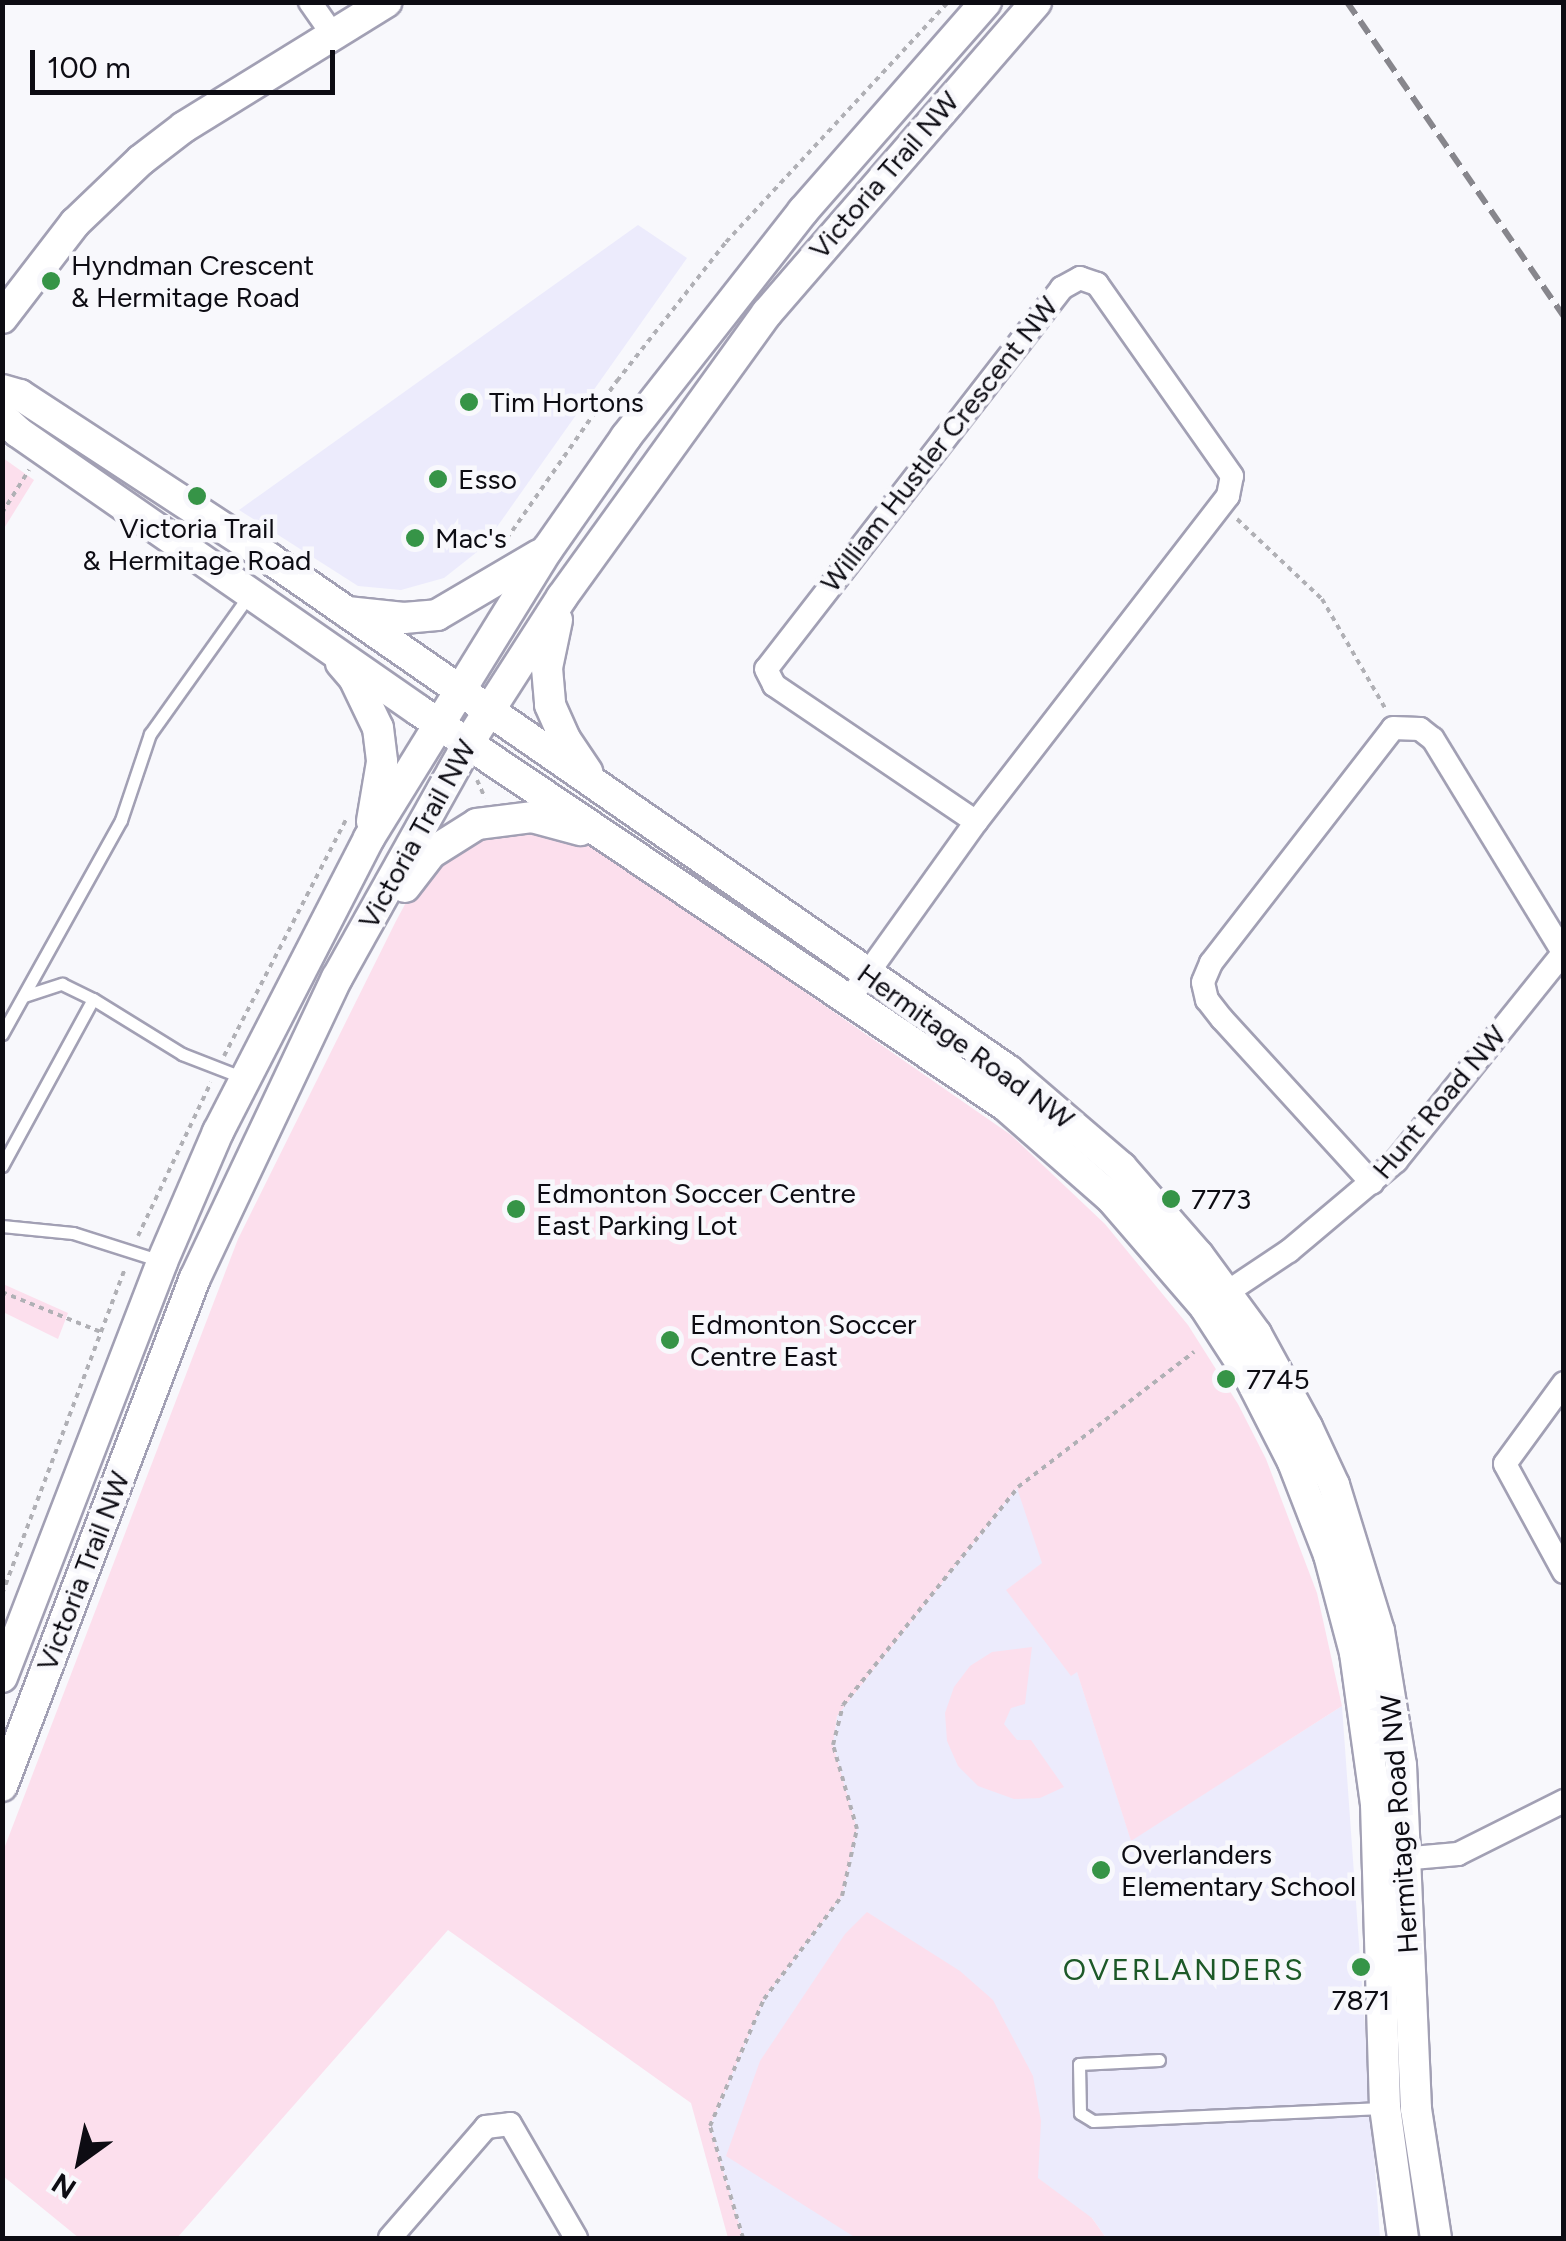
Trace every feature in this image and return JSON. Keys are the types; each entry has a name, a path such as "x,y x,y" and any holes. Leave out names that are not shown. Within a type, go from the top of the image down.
{"main road":[{"path":"2,318 75,223 141,160 184,127 386,2"},
{"name":"Victoria Trail NW","path":"2,1677 162,1262 244,1078 369,838 547,550 736,292 986,2"},
{"name":"Victoria Trail NW","path":"2,1786 195,1278 337,978 468,742 562,597 766,313 1036,2"},
{"name":"Hermitage Road NW","path":"2,390 20,396 122,460 596,787 859,986 1042,1135 1216,1300 1271,1416 1329,1555 1365,1703 1392,1860 1416,2109 1436,2238"},
{"name":"Hermitage Road NW","path":"2,417 18,432 796,968 859,986"},
{"path":"344,611 404,618 436,616 547,550"},
{"path":"562,597 547,668 550,705 565,739 596,787"},
{"path":"322,642 354,678 378,728 382,762 369,838"},
{"path":"337,978 431,854 460,832 494,819 532,817 612,842"},
{"path":"162,1262 195,1278"},
{"name":"Hermitage Road NW","path":"1392,1860 1385,2107 1404,2238"}],"street":[{"path":"310,2 332,35"},
{"name":"William Hustler Crescent NW","path":"976,822 774,685 766,669 1070,280 1080,278 1097,284 1232,476 1222,504"},
{"path":"859,986 976,822 1222,504"},
{"path":"1372,1183 1222,1018 1207,1000 1202,982 1211,962 1393,728 1420,729 1433,739 1563,954"},
{"name":"Hunt Road NW","path":"1216,1300 1289,1251 1396,1161 1563,954"},
{"path":"1564,1384 1504,1464 1564,1572"},
{"path":"1392,1860 1458,1854 1564,1801"},
{"path":"390,2238 486,2126 510,2124 576,2238"}],"lane":[{"path":"2,1034 120,820 150,734 252,592"},
{"path":"24,996 62,984 182,1054 244,1078"},
{"path":"2,1166 93,1000"},
{"path":"2,1226 74,1233 162,1262"},
{"path":"1159,2060 1079,2064 1080,2113 1094,2121 1385,2107 1416,2109"}],"path":[{"path":"530,504 618,380 726,242 948,2"},
{"path":"2,512 29,470"},
{"path":"1222,504 1322,600 1381,695 1393,728"},
{"path":"474,773 489,807"},
{"path":"2,1292 101,1332"},
{"path":"743,2238 710,2126 764,2000 842,1896 857,1829 834,1745 843,1705 1018,1487 1194,1352"}],"shaded area":[{"path":"638,225 687,258 482,548 444,578 401,590 358,586 239,510"},
{"path":"3,458 34,480 3,530"},
{"path":"522,827 573,838 606,854 1011,1135 1105,1224 1188,1325 1238,1404 1266,1459 1317,1593 1342,1706 1131,1841 1077,1672 1071,1676 1006,1590 1042,1563 1017,1488 837,1716 833,1745 857,1829 842,1896 764,1999 710,2126 743,2238 728,2238 691,2103 448,1930 177,2238 79,2238 3,2176 2,1854 238,1239 396,921 416,884 451,852 481,836"},
{"path":"3,1284 68,1313 58,1339 3,1312"},
{"name":"Overlanders Elementary School","path":"1018,1487 1131,1840 1342,1706 1380,2238 1106,2238 1092,2218 966,2238 743,2238 710,2126 764,1999 842,1896 838,1762 833,1745 837,1716"},
{"path":"1032,1647 1025,1704 1011,1708 1004,1724 1017,1740 1031,1740 1064,1787 1040,1798 1014,1799 978,1786 958,1766 947,1741 945,1713 954,1687 970,1666 992,1652"},
{"path":"867,1912 960,1971 993,2000 1033,2076 1041,2121 1038,2178 1092,2218 1106,2238 856,2238 726,2156 760,2061 845,1934"}],"railway":[{"path":"1347,2 1564,316"}],"place":[{"name":"Hyndman Crescent & Hermitage Road","path":"51,281"},
{"name":"Tim Hortons","path":"469,402"},
{"name":"Esso","path":"438,479"},
{"name":"Victoria Trail & Hermitage Road","path":"197,496"},
{"name":"Mac's","path":"415,538"},
{"name":"7773","path":"1171,1199"},
{"name":"Edmonton Soccer Centre East Parking Lot","path":"516,1209"},
{"name":"Edmonton Soccer Centre East","path":"670,1340"},
{"name":"7745","path":"1226,1379"},
{"name":"Overlanders Elementary School","path":"1101,1870"},
{"name":"7871","path":"1361,1967"}],"district":[{"name":"OVERLANDERS","path":"1184,1970"}]}
